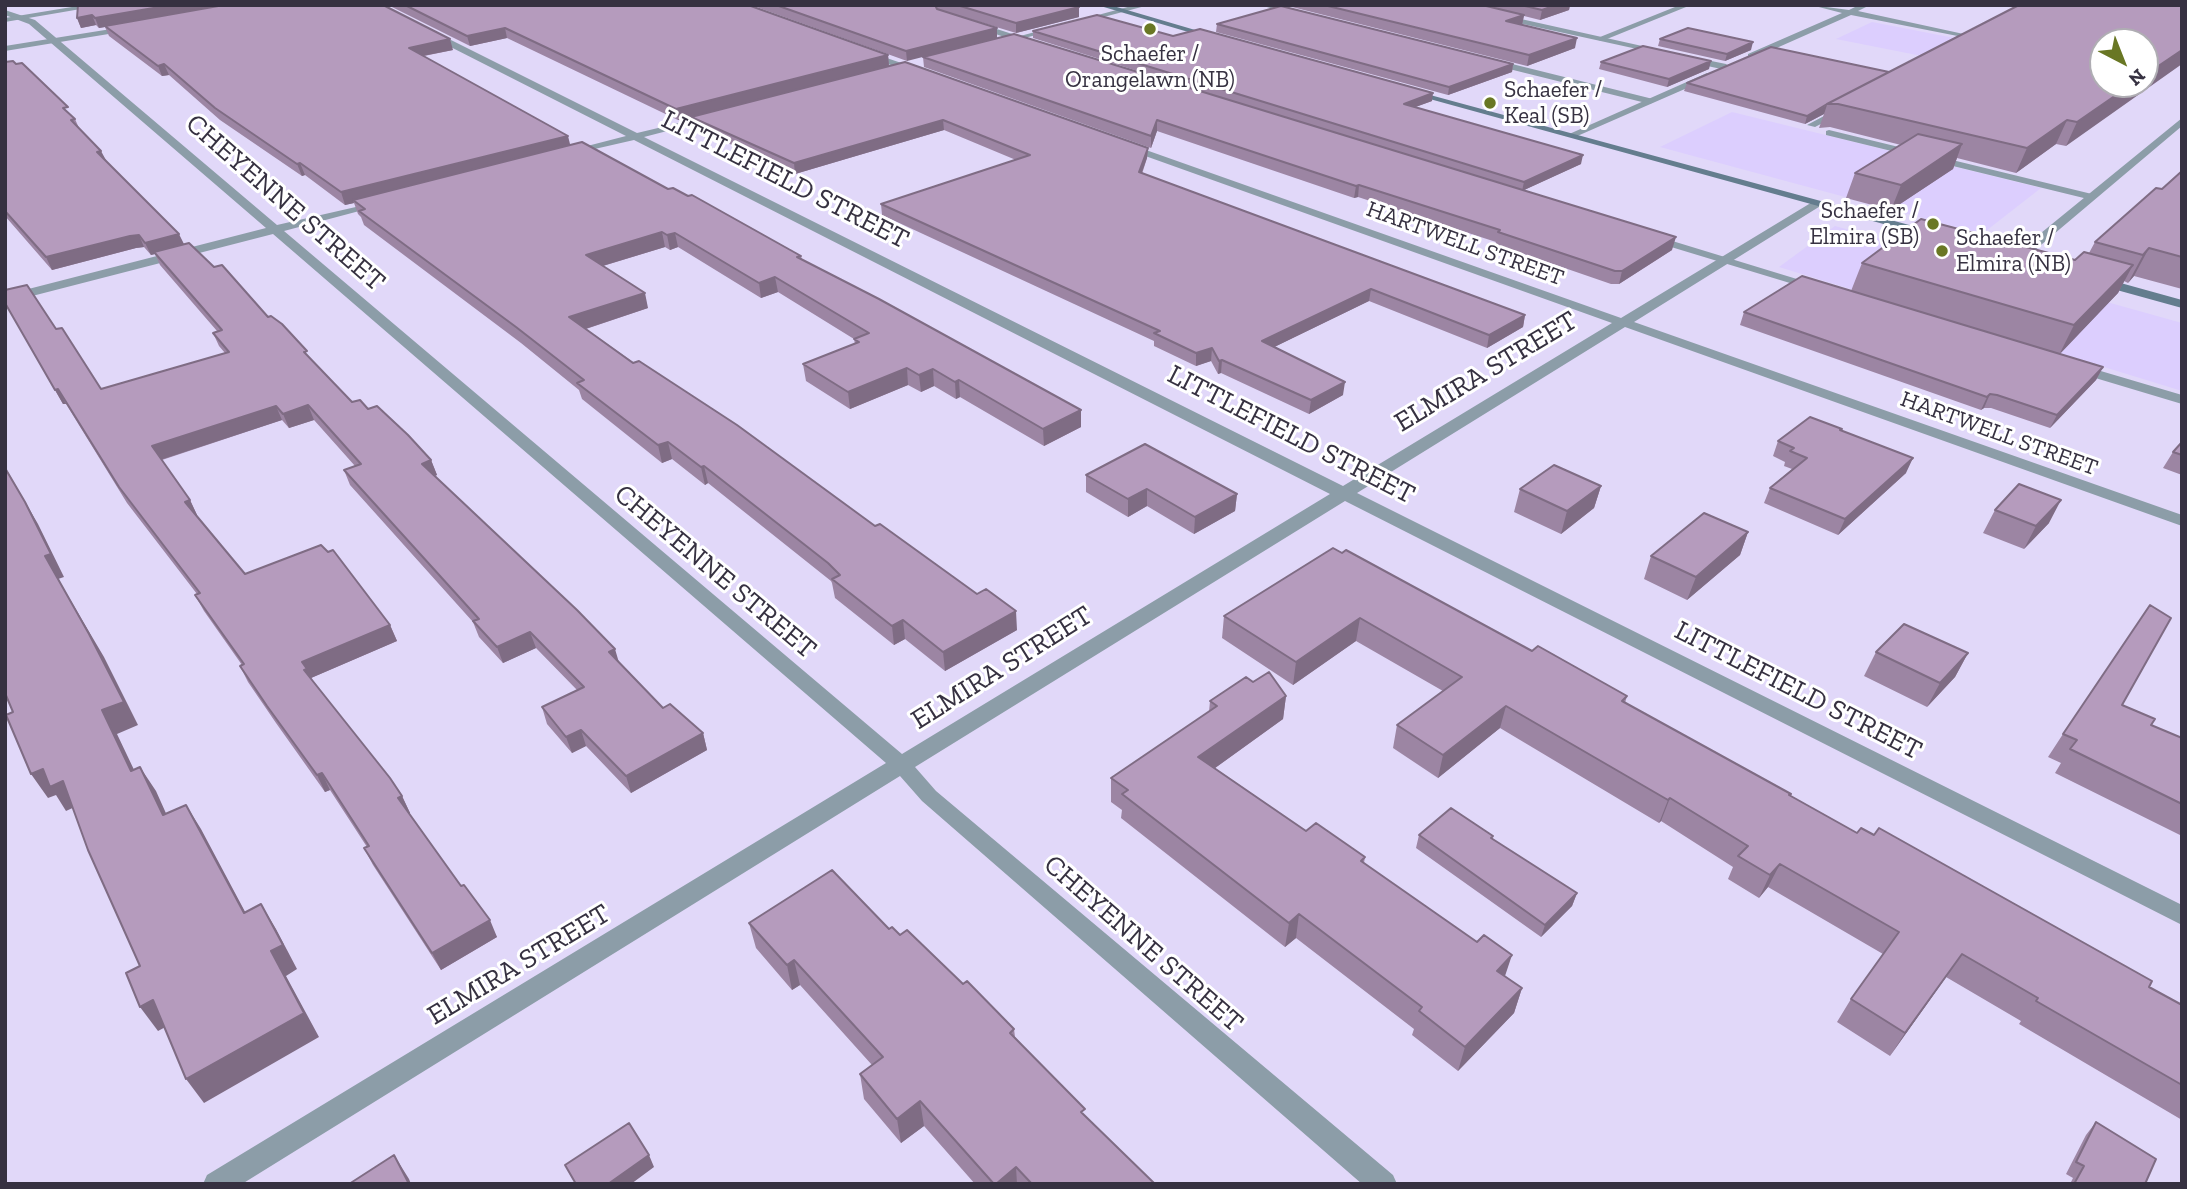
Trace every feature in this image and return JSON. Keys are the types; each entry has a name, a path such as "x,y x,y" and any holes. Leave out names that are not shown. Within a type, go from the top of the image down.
{"main road":[{"path":"1101,5 1230,41"},
{"path":"1399,88 1945,238"},
{"path":"2006,255 2031,262"},
{"path":"2094,279 2182,304"}],"street":[{"path":"11,17 100,5"},
{"path":"992,44 1145,5"},
{"path":"1264,5 1304,15"},
{"path":"1599,39 1687,5"},
{"path":"1815,5 1978,38"},
{"path":"1572,135 1866,5"},
{"path":"1492,14 1726,67"},
{"name":"CHEYENNE STREET","path":"11,17 32,22 902,765 929,796 1383,1184"},
{"path":"967,22 1049,49"},
{"path":"5,49 145,26"},
{"name":"LITTLEFIELD STREET","path":"417,26 2182,916"},
{"path":"1966,44 1990,31"},
{"path":"855,49 933,77"},
{"path":"1477,58 1650,101"},
{"path":"887,71 929,60"},
{"path":"1812,125 1847,107"},
{"path":"557,157 725,113"},
{"path":"2018,258 2182,121"},
{"path":"1829,133 2092,197"},
{"name":"HARTWELL STREET","path":"1116,142 2182,522"},
{"path":"5,299 385,201"},
{"name":"ELMIRA STREET","path":"217,1184 1818,203"},
{"path":"1635,233 1829,291"},
{"path":"2063,363 2182,400"}],"shaded area":[{"path":"1872,22 1970,41 1937,59 1836,39"},
{"path":"1732,112 2041,188 1982,234 1660,147"},
{"path":"1835,226 2182,323 2182,391 1779,267"}],"building":[{"path":"78,5 171,5 95,18 92,15 77,18"},
{"path":"224,5 383,5 450,39 409,48 568,136 341,192 215,108 164,64 158,66 105,26"},
{"path":"405,5 748,5 888,55 676,109 505,28 467,36"},
{"path":"776,5 935,5 937,9 997,28 906,51"},
{"path":"957,5 1073,5 1079,7 1016,23"},
{"path":"1324,5 1482,5 1524,15 1506,21 1577,38 1529,55"},
{"path":"1521,5 1556,5 1542,10"},
{"path":"2019,5 2182,5 2182,50 2159,66 2159,28 2089,28 2089,98 2112,98 2077,122 2067,120 2027,148 1838,104 1827,104"},
{"path":"1281,6 1513,64 1449,87 1217,24"},
{"path":"1097,15 1173,36 1200,29 1433,93 1404,104 1583,155 1524,182 1033,31"},
{"path":"1688,28 1753,42 1727,54 1660,39"},
{"path":"1014,34 1676,237 1622,271 1615,271 1498,232 1500,230 1157,120 1151,136 923,57"},
{"path":"1643,46 1711,61 1669,79 1601,62"},
{"path":"1771,47 1889,72 1807,116 1687,83"},
{"path":"13,61 16,64 22,63 68,107 63,108 101,151 97,152 179,234 145,243 139,235 130,236 46,257 5,211 5,62"},
{"path":"905,62 1148,148 1139,172 1525,315 1489,335 1371,289 1262,341 1345,382 1311,400 1219,361 1212,348 1196,353 1154,333 1160,331 881,204 1030,155 943,120 794,163 691,117"},
{"path":"1918,134 1962,144 1901,185 1855,173"},
{"path":"582,142 668,189 673,188 688,196 692,195 801,256 797,257 1081,410 1043,429 959,380 955,382 933,369 919,375 907,368 848,392 803,364 859,342 854,339 869,333 775,277 759,283 675,233 667,235 662,232 586,255 645,293 569,317 633,363 639,361 737,425 875,526 880,524 977,594 986,589 1016,611 943,652 903,620 892,626 832,579 840,575 828,563 704,466 701,467 668,442 658,445 577,383 584,380 359,211 365,209 353,200"},
{"path":"2182,171 2182,257 2149,248 2143,255 2095,242 2156,188 2162,189"},
{"path":"1921,219 2075,260 2084,252 2133,265 2074,325 1862,263"},
{"path":"189,243 214,267 222,265 268,317 271,316 282,324 307,351 304,352 352,402 360,400 368,409 377,406 408,435 431,460 422,464 577,610 615,649 609,652 663,708 670,704 703,733 626,776 581,730 566,737 542,707 584,687 530,632 497,647 473,621 479,619 344,470 361,464 308,405 283,414 276,406 152,446 190,500 185,502 245,574 321,545 328,552 333,550 390,625 302,662 307,669 304,670 390,778 402,796 398,798 461,886 464,885 490,920 432,953 364,848 369,846 322,773 317,775 267,706 240,666 244,664 195,595 200,593 119,487 58,389 55,390 5,303 5,290 27,285 56,329 62,328 101,389 229,352 213,333 222,330 154,252"},
{"path":"1802,276 2103,367 2057,415 1997,395 1990,394 1987,397 1744,312"},
{"path":"1810,417 1913,458 1845,519 1770,488 1807,458 1790,451 1794,448 1778,441"},
{"path":"2182,442 2182,455 2173,452"},
{"path":"1145,444 1237,494 1195,517 1147,489 1128,499 1086,475"},
{"path":"1554,465 1601,486 1567,511 1520,489"},
{"path":"5,468 51,554 45,556 124,702 102,710 131,771 140,767 163,815 186,805 244,913 261,904 283,945 271,951 304,1013 186,1079 153,1000 140,1007 126,973 140,966 88,850 63,781 50,787 43,769 31,774 6,715 13,712 5,693"},
{"path":"2019,484 2061,500 2036,526 1995,510"},
{"path":"1704,513 1748,532 1696,577 1651,556"},
{"path":"1333,548 1342,553 1346,550 1532,651 1538,646 1627,696 1622,701 1857,833 1861,828 1874,835 1879,828 2152,981 2149,987 2182,1005 2182,1085 2036,1001 2038,998 1962,954 1905,1033 1851,999 1899,932 1780,864 1770,875 1738,856 1748,846 1670,798 1668,800 1506,706 1443,755 1397,725 1462,677 1360,618 1296,662 1224,616"},
{"path":"2150,605 2171,618 2122,705 2155,719 2151,725 2182,738 2182,804 2070,749 2077,740 2063,734"},
{"path":"1904,624 1968,653 1940,683 1876,652"},
{"path":"1269,672 1286,696 1198,757 1306,831 1316,823 1365,857 1361,861 1477,942 1484,935 1512,955 1497,971 1522,988 1465,1047 1419,1011 1422,1007 1299,914 1289,923 1122,794 1128,790 1111,778 1217,706 1210,701 1246,677 1253,682"},
{"path":"1451,808 1493,836 1491,838 1577,893 1545,925 1419,835"},
{"path":"832,870 889,929 892,927 900,935 907,930 963,984 967,981 1014,1029 1010,1033 1085,1109 1081,1112 1155,1184 1032,1184 1016,1167 994,1184 920,1101 897,1119 860,1074 883,1057 794,960 787,965 749,923"},
{"path":"2096,1122 2156,1159 2145,1184 2074,1184 2084,1166 2076,1162"},
{"path":"629,1123 649,1155 608,1184 576,1184 565,1165"},
{"path":"394,1155 409,1184 349,1184"}],"place":[{"name":"Schaefer / Orangelawn (NB)","path":"1150,29"},
{"name":"Schaefer / Keal (SB)","path":"1490,103"},
{"name":"Schaefer / Elmira (SB)","path":"1933,224"},
{"name":"Schaefer / Elmira (NB)","path":"1942,251"}]}
